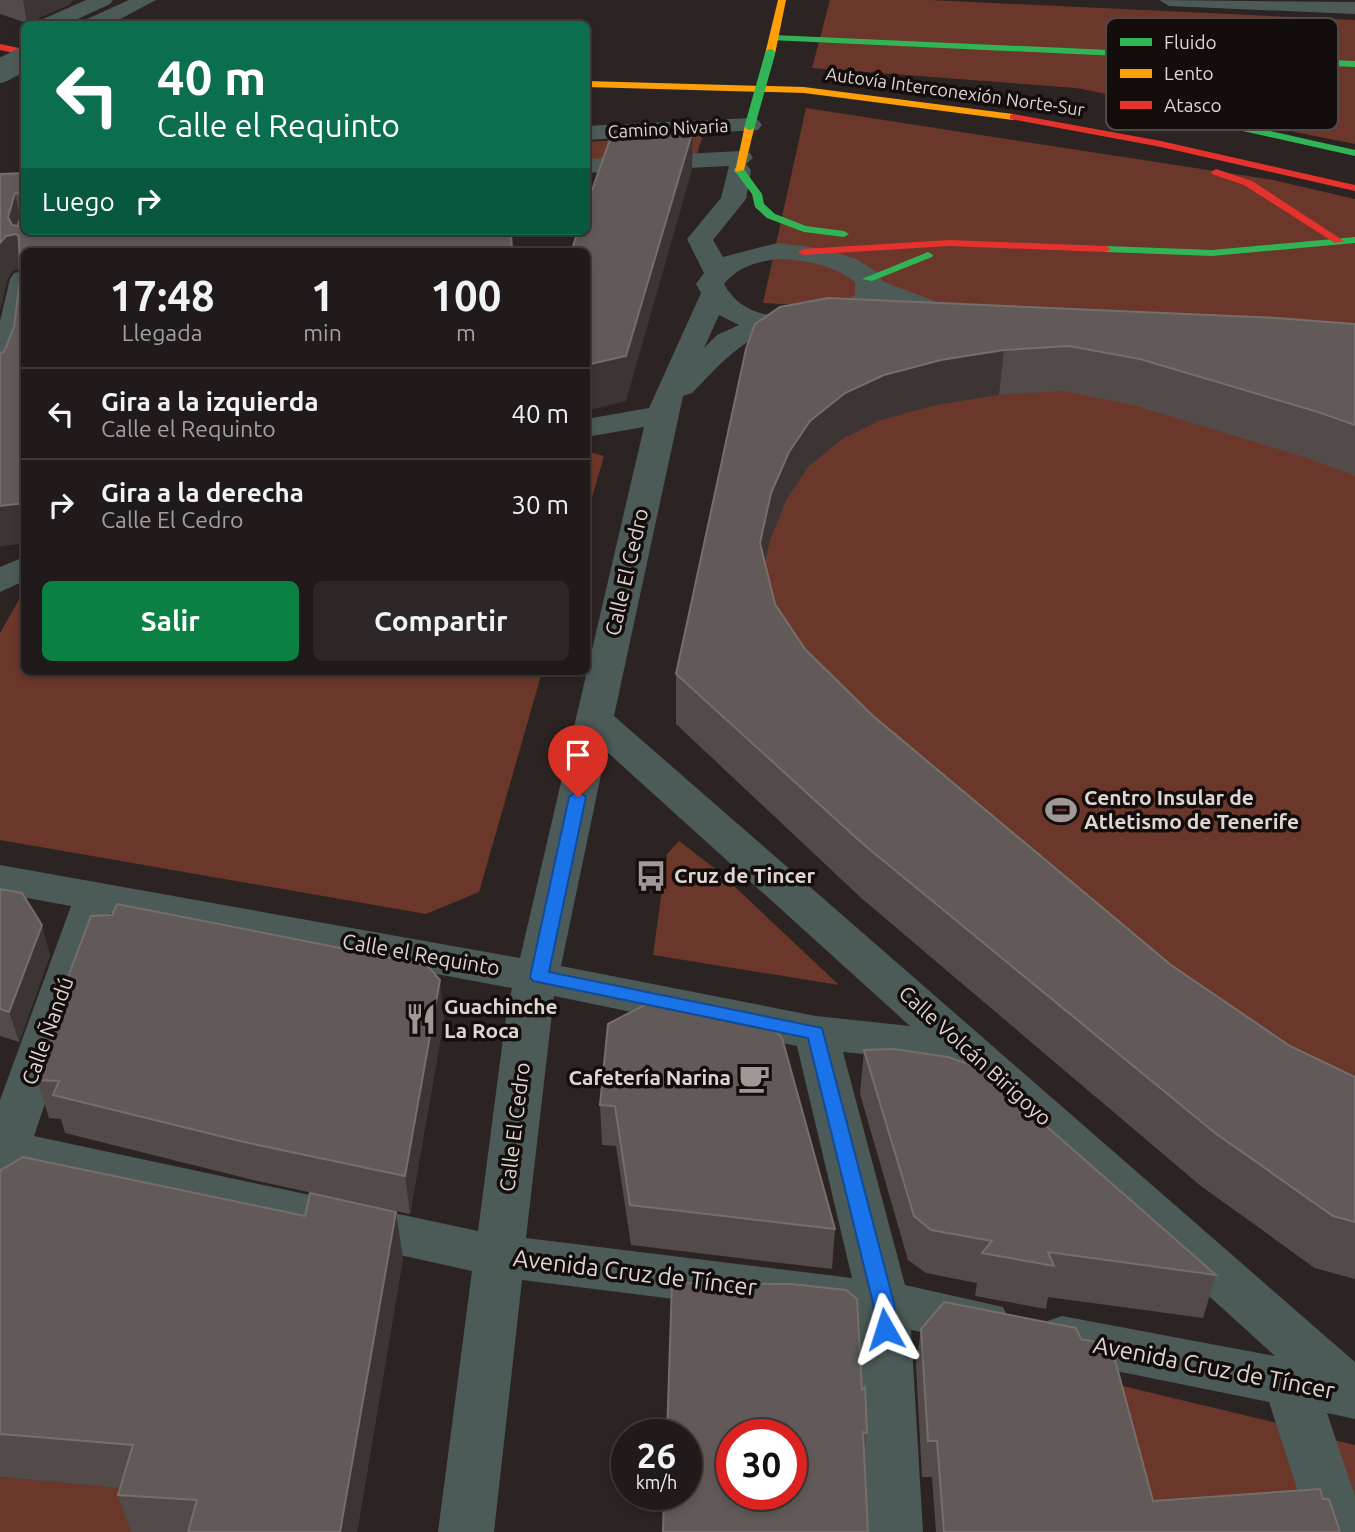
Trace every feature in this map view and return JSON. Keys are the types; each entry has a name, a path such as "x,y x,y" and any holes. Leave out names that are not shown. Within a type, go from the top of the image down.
{"main road":[{"path":"782,0 740,164 757,194 760,205 771,216 804,229 852,234 952,235 996,244"},
{"path":"772,46 1106,56"},
{"path":"0,48 21,52"},
{"path":"0,70 21,71"},
{"name":"Autovía Interconexión Norte-Sur","path":"698,71 919,88"},
{"name":"Autovía Interconexión Norte-Sur","path":"590,83 683,84 833,93 1009,117 1145,140 1355,188"},
{"path":"1009,117 1057,140 1127,151 1207,169 1248,183 1274,209 1347,240"},
{"path":"1198,130 1355,165"},
{"path":"1252,130 1355,153"},
{"path":"790,251 949,243 1107,248 1222,243 1254,234"},
{"path":"1107,248 1147,253 1212,253 1347,240"},
{"path":"869,283 914,258 996,244"}],"street":[{"path":"59,21 95,7 146,0"},
{"path":"1168,0 1355,8"},
{"path":"0,48 21,38"},
{"path":"0,70 21,60"},
{"name":"Camino Nivaria","path":"590,133 750,125"},
{"path":"590,166 740,164 733,199 700,240 715,284 726,308 744,317 793,324 841,317 885,323 977,325 869,283 850,264 790,251 731,262 715,284"},
{"path":"733,199 790,251"},
{"path":"841,317 858,309 869,298 869,283"},
{"name":"Calle El Cedro","path":"466,1532 528,1016 539,977 664,407 715,284"},
{"path":"0,382 21,292"},
{"path":"590,427 664,407 727,341 767,322"},
{"path":"0,582 21,569"},
{"name":"Calle Volcán Birigoyo","path":"594,719 1355,1395"},
{"name":"Calle el Requinto","path":"0,879 539,977 816,1033 967,1048"},
{"name":"Calle Ñandú","path":"2,1154 95,897"},
{"path":"816,1033 884,1303 895,1532"},
{"name":"Avenida Cruz de Tíncer","path":"2,1154 499,1256 884,1303 1355,1395"},
{"path":"1290,1383 1339,1532"}],"shaded area":[{"path":"830,0 930,0 1312,18 1106,18 1106,94 1076,88 812,68"},
{"path":"1338,19 1355,20 1355,144 1285,130 1338,130"},
{"path":"806,108 1273,180 1355,199 1355,337 763,303"},
{"path":"703,135 697,154 590,161 590,142"},
{"name":"Centro Insular de Atletismo de Tenerife","path":"1355,370 1355,1279 1315,1268 1201,1186 859,896 718,521 744,394"},
{"path":"590,452 604,456 590,504"},
{"path":"21,596 21,675 541,675 479,892 426,914 0,840 0,633"},
{"path":"679,841 717,870 839,985 653,955 667,854"},
{"path":"1102,1381 1281,1424 1311,1524 1142,1532"},
{"path":"1321,1437 1355,1445 1355,1530"},
{"path":"0,1477 147,1490 136,1532 0,1532"}],"building":[{"path":"693,130 626,356 590,364 590,248 572,248 577,235 590,235 590,196 612,134"},
{"path":"21,173 21,194 15,193 8,217 12,225 18,226 21,221 21,235 511,235 512,248 21,248 21,503 0,506 0,353 4,352 14,327 20,279 19,236 6,236 0,243 0,174"},
{"path":"828,298 1355,324 1355,425 1140,359 1069,346 1004,350 941,360 884,375 845,393 810,421 789,452 771,493 760,543 775,604 805,649 872,715 1171,965 1290,1046 1355,1077 1355,1222 1333,1216 1215,1133 863,844 676,674 746,349 755,324 780,307"},
{"path":"0,889 22,893 42,925 9,1012 0,1009"},
{"path":"117,904 427,965 440,980 405,1176 244,1142 53,1095 59,1081 37,1080 59,1021 54,1023 53,1017 91,916 112,915"},
{"path":"652,1001 764,1024 782,1038 835,1229 630,1205 615,1106 600,1105 608,1024"},
{"path":"894,1049 948,1057 980,1068 1216,1275 1048,1252 1054,1266 982,1253 992,1241 931,1230 914,1216 864,1050"},
{"path":"23,1157 305,1216 310,1193 396,1212 340,1532 188,1532 197,1500 118,1495 133,1445 0,1434 0,1174 1,1170"},
{"path":"672,1283 791,1284 846,1290 857,1299 862,1390 865,1387 867,1433 863,1432 868,1532 663,1532 664,1510 702,1510 702,1419 668,1419"},
{"path":"944,1302 1076,1328 1081,1339 1111,1345 1153,1501 1320,1489 1323,1499 1329,1499 1340,1532 944,1532 937,1441 928,1441 921,1329"}],"traffic: fast":[{"path":"773,38 1106,53"},
{"path":"750,125 770,54"},
{"path":"1338,63 1355,64"},
{"path":"1252,130 1355,153"},
{"path":"739,170 757,194 759,205 771,216 804,229 844,234"},
{"path":"1106,249 1212,253 1355,240"},
{"path":"868,279 928,255"}],"traffic: slow":[{"path":"770,54 782,0"},
{"path":"590,84 804,90 1013,117"},
{"path":"739,170 750,125"}],"traffic: jam":[{"path":"0,47 21,51"},
{"path":"1013,117 1161,144 1355,188"},
{"path":"1216,172 1248,183 1339,241"},
{"path":"803,252 949,243 1106,249"}],"place":[{"name":"Centro Insular de Atletismo de Tenerife","path":"1061,810"},
{"name":"Cruz de Tincer","path":"651,876"},
{"name":"Guachinche La Roca","path":"421,1019"},
{"name":"Cafetería Narina","path":"754,1078"}],"route":[{"path":"578,797 539,977 816,1033 884,1303 885,1329"}]}
